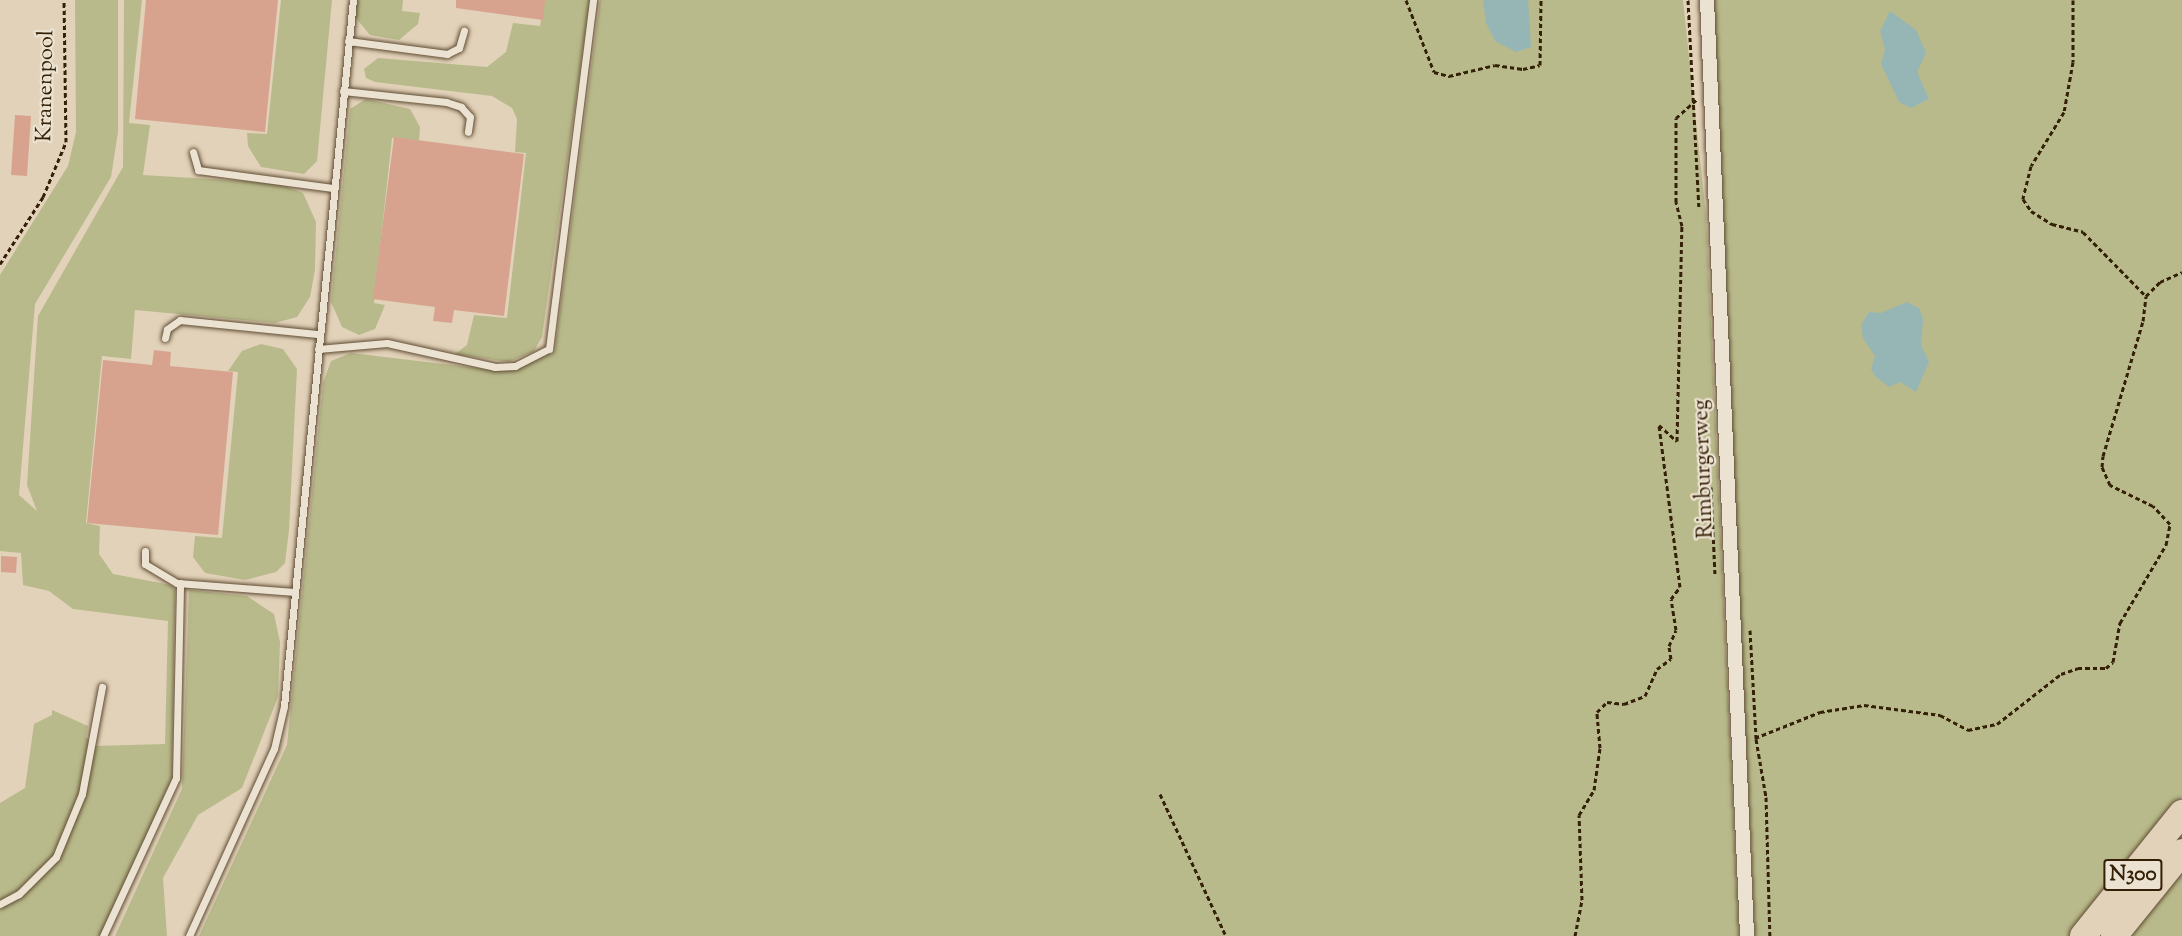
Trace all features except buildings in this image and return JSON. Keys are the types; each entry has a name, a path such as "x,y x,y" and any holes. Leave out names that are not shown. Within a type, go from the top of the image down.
{"highway":[{"name":"N300","path":"2083,936 2182,813"},
{"name":"N300","path":"2114,936 2182,852"}],"street":[{"name":"Rimburgerweg","path":"1707,0 1747,936"}],"lane":[{"path":"189,936 274,749 284,706 353,0"},
{"path":"318,349 387,343 495,367 515,366 549,349 594,0"},
{"path":"348,41 447,54 459,48 464,31"},
{"path":"343,92 446,102 470,117 468,132"},
{"path":"193,152 198,170 333,188"},
{"path":"165,338 167,329 180,320 319,334"},
{"path":"145,551 145,564 154,573 180,583 295,592"},
{"path":"103,936 176,778 180,583"},
{"path":"0,904 19,894 56,857 81,794 102,687"}],"path":[{"name":"Kranenpool","path":"0,264 43,197 66,142 64,0"},
{"path":"1406,0 1434,72 1449,76 1494,65 1523,69 1540,65 1541,0"},
{"path":"1688,0 1700,213"},
{"path":"2073,0 2073,62 2064,112 2031,166 2023,199 2031,211 2052,224 2083,232 2146,296"},
{"path":"1575,936 1582,900 1580,815 1594,790 1600,748 1597,712 1607,702 1624,704 1645,696 1657,669 1671,659 1669,646 1676,630 1671,599 1680,587 1659,425 1677,441 1682,226 1676,202 1676,118 1693,102 1711,90"},
{"path":"1756,739 1820,712 1864,705 1940,715 1968,730 1996,724 2061,674 2078,668 2106,668 2113,662 2120,623 2170,533 2164,514 2110,485 2102,467 2143,321 2146,296 2167,277 2182,272"},
{"name":"Rimburgerweg","path":"1711,483 1716,586"},
{"path":"1160,794 1226,936"}],"green space":[{"path":"75,0 118,0 118,132 111,177 35,304 19,495 37,511 27,485 38,316 123,167 124,0 142,0 129,123 150,125 143,175 278,183 303,193 316,222 315,270 310,297 297,317 275,323 135,310 131,359 102,356 86,523 100,526 99,554 113,574 171,585 175,590 172,778 102,936 0,936 0,803 25,788 34,724 52,715 52,710 88,726 86,737 94,746 165,744 168,621 73,609 49,591 23,585 21,553 0,551 0,275 68,166 76,132"},
{"path":"281,0 332,0 317,161 304,174 261,167 248,146 247,133 267,134"},
{"path":"356,0 403,0 402,11 420,13 418,24 399,40 370,35 355,17"},
{"path":"544,0 590,0 542,337 534,351 509,362 455,354 467,345 474,315 507,318 526,153 515,152 517,119 512,108 492,96 375,82 366,78 364,69 378,58 487,67 506,52 513,23 540,26"},
{"path":"600,0 1683,0 1706,215 1739,936 199,936 287,745 323,383 331,361 351,353 502,371 519,369 555,350"},
{"path":"1711,0 2182,0 2182,796 2069,936 1755,936"},
{"path":"366,99 410,109 420,127 419,141 392,138 374,303 385,305 375,329 359,335 342,327 331,302 350,109"},
{"path":"261,344 283,349 297,369 289,530 285,563 276,572 245,580 205,573 193,557 195,536 222,538 238,372 228,371 242,351"},
{"path":"189,590 247,596 274,614 280,642 278,697 242,788 198,815 163,878 167,936 115,936 182,789"},
{"path":"2182,866 2182,936 2125,936"}],"water":[{"path":"1483,0 1528,0 1531,47 1516,52 1495,41 1486,23"},
{"path":"1890,11 1916,30 1926,53 1917,72 1929,99 1911,108 1899,102 1881,64 1885,50 1880,31"},
{"path":"1907,302 1919,308 1923,319 1921,345 1929,362 1916,392 1900,382 1889,387 1875,376 1871,369 1875,356 1863,338 1861,325 1869,312 1881,313"}]}
